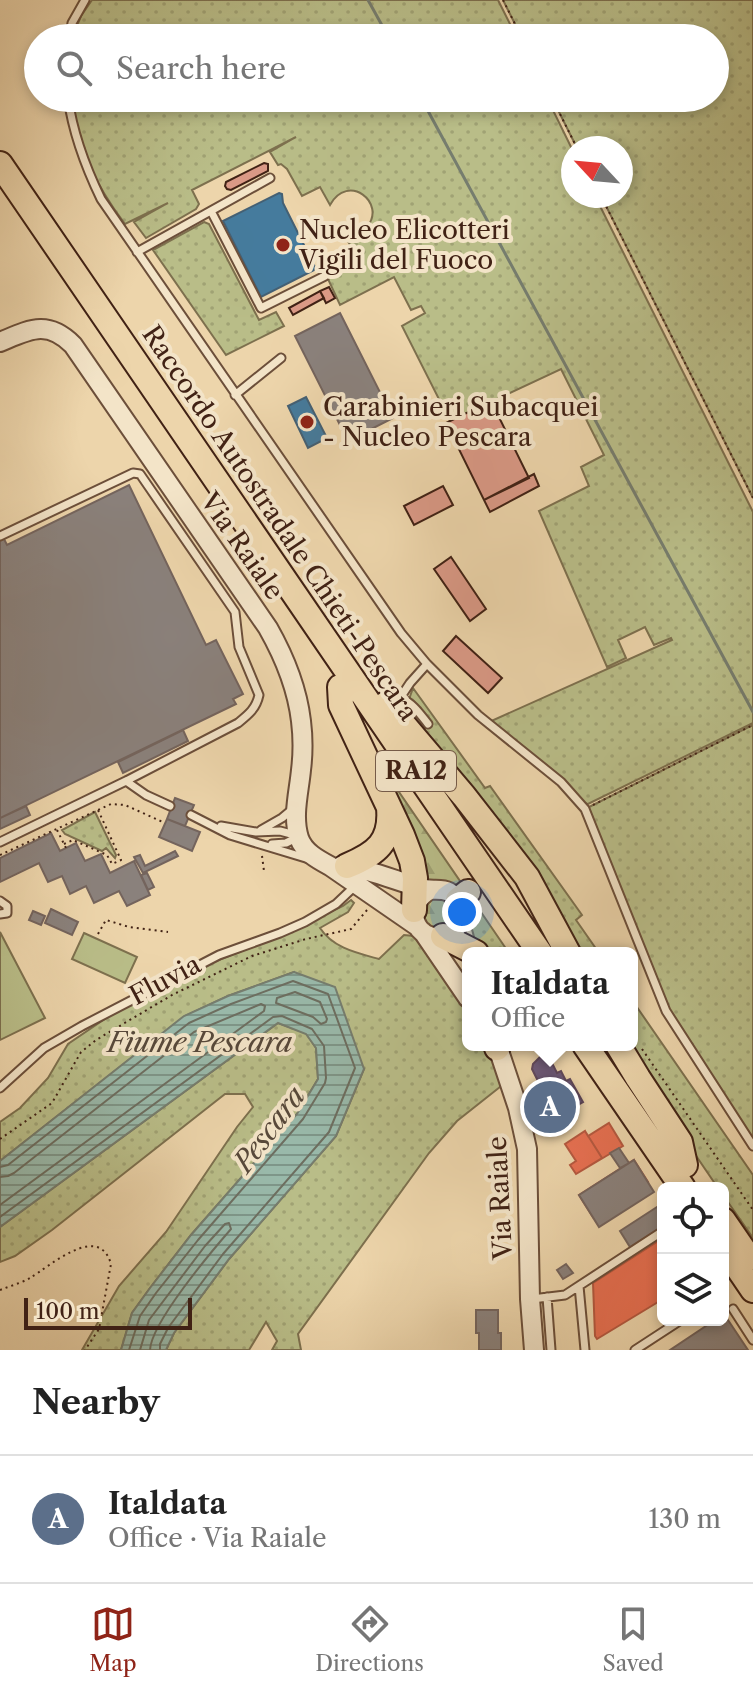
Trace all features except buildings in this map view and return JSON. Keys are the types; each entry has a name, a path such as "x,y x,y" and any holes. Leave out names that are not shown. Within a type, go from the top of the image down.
{"highway":[{"name":"Raccordo Autostradale Chieti-Pescara","path":"0,164 536,947"},
{"name":"Raccordo Autostradale Chieti-Pescara","path":"0,189 518,947"},
{"path":"291,589 312,604 362,674 394,702 464,796 505,865 527,877 565,947"},
{"path":"340,687 341,705 412,861 424,913 468,947"},
{"path":"344,872 368,857 381,844 389,827 389,808"},
{"path":"574,1051 587,1065 605,1075"},
{"path":"589,1051 684,1176"},
{"path":"607,1051 684,1176"},
{"path":"631,1051 638,1078 680,1142 684,1176"},
{"path":"729,1229 753,1263"},
{"path":"728,1254 753,1290"}],"street":[{"name":"Via Raiale","path":"0,342 39,328 59,334 73,345 268,628 286,661 298,698 303,743 296,807 299,837"},
{"path":"299,837 311,855 455,929 462,903"},
{"path":"344,872 376,898 424,913 462,986"},
{"path":"424,913 437,889 445,890 462,903 473,947"},
{"name":"Via Raiale","path":"499,1051 526,1141 538,1298 534,1350"}],"lane":[{"path":"72,24 85,0"},
{"path":"70,112 89,174 101,199 401,633 478,715 561,782 585,809 666,1011 753,1146"},
{"path":"137,252 270,178"},
{"path":"211,211 261,308 325,276"},
{"path":"235,395 281,358"},
{"path":"0,536 136,472 140,474 235,612 239,647 259,695 252,711 238,723 0,842"},
{"path":"394,702 427,664"},
{"path":"394,702 407,701 428,724"},
{"path":"126,781 170,806"},
{"path":"256,832 296,807"},
{"path":"0,1088 44,1048 70,1033 219,955 280,933 336,904 344,872 230,835 191,815"},
{"path":"211,824 256,832 280,831 299,837"},
{"path":"264,844 286,843 299,837"},
{"path":"0,901 7,906 7,913 0,914"},
{"path":"551,1350 538,1298 565,1295 657,1235"},
{"path":"579,1286 585,1350"},
{"path":"733,1309 753,1340"},
{"path":"635,1350 672,1326"}],"path":[{"path":"503,0 515,24"},
{"path":"559,112 571,136"},
{"path":"607,208 753,498"},
{"path":"585,809 753,725"},
{"path":"0,855 97,807 119,803 163,822 164,816"},
{"path":"55,827 65,846 73,840 107,855 112,864 121,860 97,807"},
{"path":"264,844 264,871"},
{"name":"Fluvia","path":"0,1139 52,1103 81,1052 96,1040 172,995 252,956 351,929 376,898"},
{"path":"98,934 106,920 129,927 168,932"},
{"path":"634,1051 753,1210"},
{"path":"0,1290 29,1279 63,1255 87,1246 101,1249 111,1264 99,1329 85,1350"}],"green space":[{"path":"92,0 498,0 510,24 78,24"},
{"path":"503,0 753,0 753,498 607,208 633,208 633,136 571,136 559,112 729,112 729,24 515,24"},
{"path":"73,112 554,112 566,136 561,136 561,208 601,208 753,512 753,723 588,804 583,803 489,722 672,640 654,645 645,627 618,640 626,658 607,667 539,511 589,486 581,467 604,455 561,369 450,421 402,326 425,313 421,306 411,310 394,277 340,305 328,279 341,272 334,262 354,252 344,234 357,234 365,229 372,218 372,209 369,201 355,191 338,195 330,205 320,187 302,196 287,169 278,165 270,152 296,137 192,190 199,204 196,209 146,238 134,222 168,203 125,224 104,194 89,164"},
{"path":"204,222 209,224 259,320 276,312 284,326 226,355 153,250"},
{"path":"413,688 485,788 490,786 582,915 576,920 595,947 572,947 403,707 407,705"},
{"path":"753,725 753,1146 666,1011 585,809"},
{"path":"375,757 462,884 457,889 421,880"},
{"path":"95,812 115,858 106,848 102,851 62,830"},
{"path":"435,897 449,904 453,913 449,923 436,930 422,922 422,906"},
{"path":"472,899 505,947 477,947 469,918 469,902"},
{"path":"351,900 354,903 348,912 320,928 325,935 346,949 379,959 404,935 414,936 462,998 462,1051 491,1051 505,1083 457,1121 429,1153 298,1334 301,1350 272,1350 277,1341 266,1322 249,1350 166,1350 174,1333 229,1259 336,1136 364,1069 294,972 228,996 185,1016 0,1161 0,1122 20,1108 48,1078 68,1044 112,1014 211,963 283,935"},
{"path":"0,932 45,1018 0,1040"},
{"path":"84,933 137,957 125,983 72,959"},
{"path":"638,1009 753,1175 753,1238 729,1204 729,1182 714,1182 654,1094 635,1051 638,1051"},
{"path":"278,1023 306,1033 316,1048 318,1079 297,1114 191,1235 150,1288 132,1313 121,1350 82,1350 119,1286 166,1232 253,1107 245,1094 225,1094 52,1230 15,1256 0,1262 0,1227"}],"water":[{"name":"Fiume Pescara","path":"294,972 335,987 364,1069 336,1136 229,1259 174,1333 166,1350 121,1350 132,1313 150,1288 191,1235 297,1114 318,1079 316,1048 306,1034 278,1023 0,1227 0,1161 184,1016"}],"waterway":[{"path":"368,0 381,24"},
{"path":"429,112 753,712"}],"place":[{"name":"Nucleo Elicotteri Vigili del Fuoco","path":"283,245"},
{"name":"Carabinieri Subacquei - Nucleo Pescara","path":"307,422"},
{"name":"Italdata","path":"550,1107"}],"water label":[{"name":"Pescara","path":"269,1129"}]}
